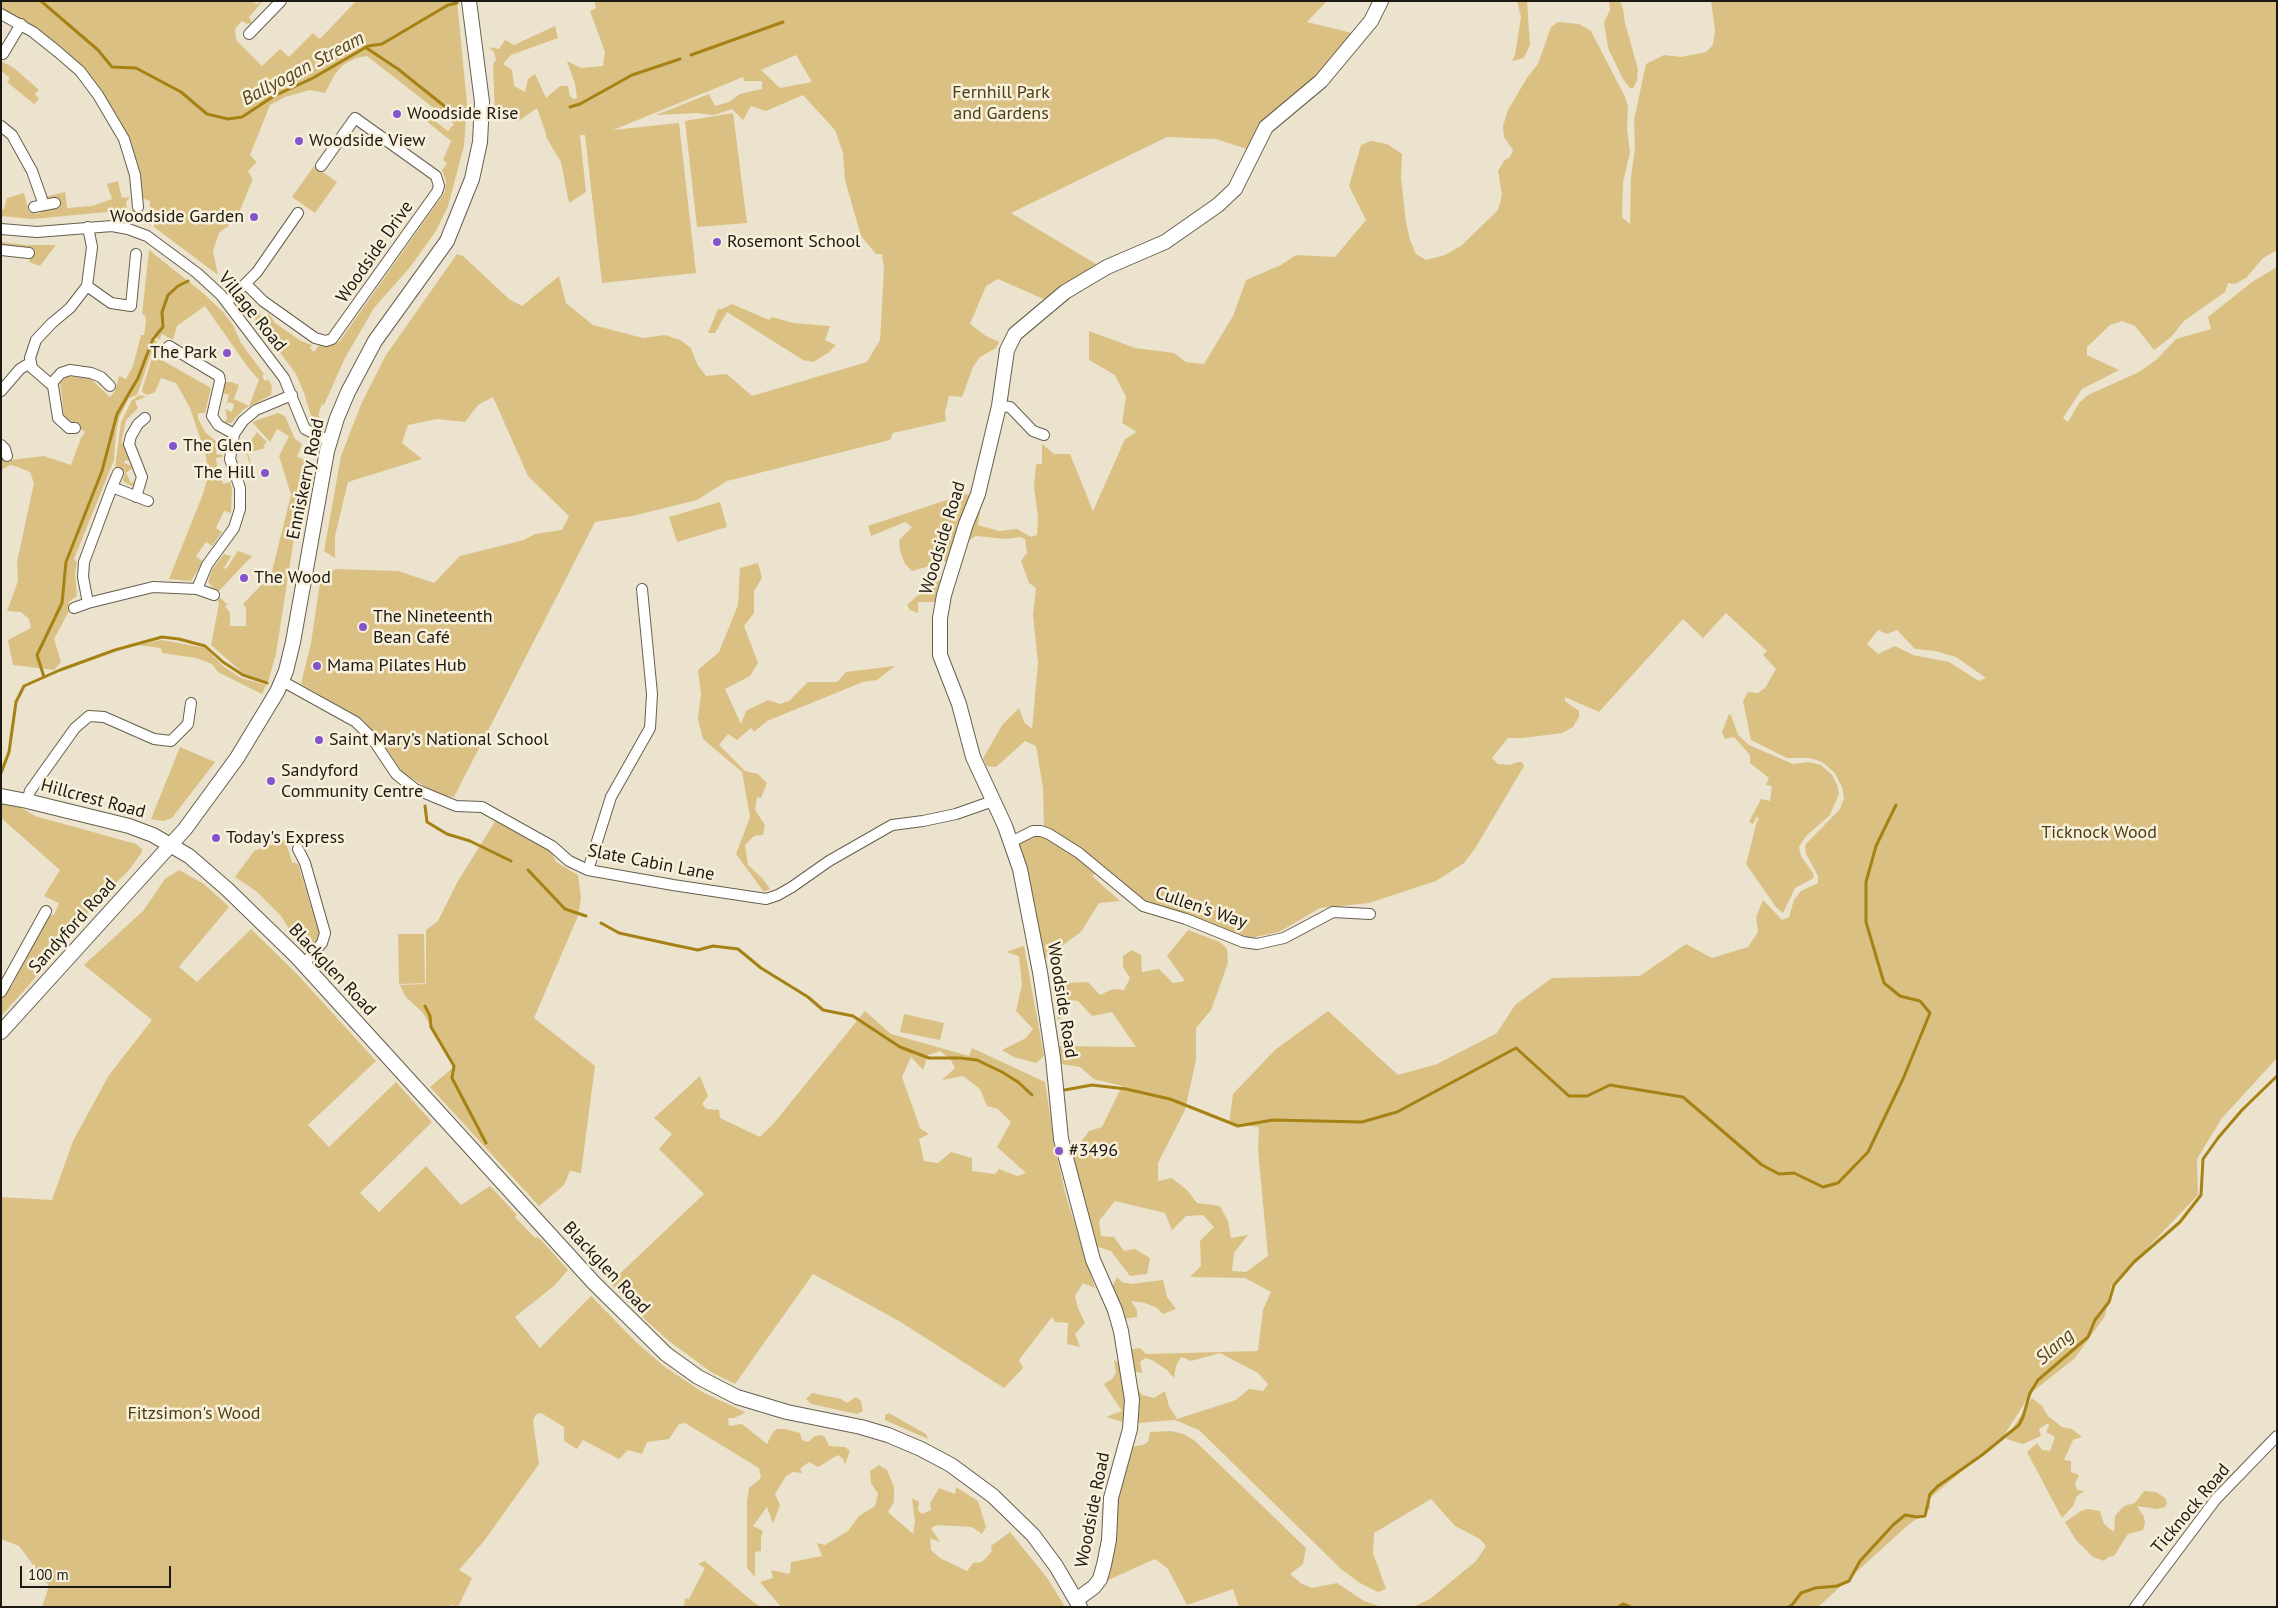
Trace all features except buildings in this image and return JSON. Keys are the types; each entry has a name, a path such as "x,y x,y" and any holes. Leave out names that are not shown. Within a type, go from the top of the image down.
{"street":[{"path":"249,34 281,1"},
{"name":"Enniskerry Road","path":"172,845 237,758 263,718 282,681 294,642 330,442 348,392 363,362 388,322 437,258 459,218 470,187 480,142 482,102 469,1"},
{"name":"Woodside Road","path":"1078,1603 1100,1579 1104,1565 1109,1540 1111,1498 1119,1461 1130,1429 1132,1400 1121,1332 1115,1310 1093,1260 1061,1139 1053,1058 1040,972 1020,869 1011,842 973,757 961,709 940,655 940,618 949,577 978,494 999,406 1007,350 1019,329 1065,292 1107,267 1165,242 1218,205 1235,189 1266,127 1322,81 1371,21 1380,1"},
{"path":"1,14 34,32 80,71 98,95 124,139 134,175 138,207"},
{"path":"3,54 21,24"},
{"name":"Woodside Drive","path":"246,284 263,301 316,338 326,341 332,340 437,192 439,186 436,176 355,118 321,166"},
{"path":"1,126 12,135 32,171 39,206 55,203"},
{"path":"227,302 246,284 298,213"},
{"name":"Village Road","path":"1,229 37,232 112,226 128,229 147,236 197,273 227,302 284,378 305,429 330,442"},
{"path":"75,428 69,428 58,418 58,405 51,384 32,368 30,363 32,348 36,340 70,308 87,286 92,247 88,227"},
{"path":"1,250 29,253"},
{"path":"87,286 110,303 131,306 136,254"},
{"path":"168,346 219,376 220,381 212,416 218,426 234,434"},
{"path":"1,391 20,370 30,363"},
{"path":"51,384 61,373 70,370 92,373 101,377 110,386"},
{"path":"197,589 204,570 234,528 238,518 240,488 230,459 234,434 243,421 256,410 292,395"},
{"path":"999,406 1010,407 1033,431 1044,435"},
{"path":"136,497 142,477 129,444 138,424 146,418"},
{"path":"1,446 5,449 6,456"},
{"path":"88,603 83,582 84,562 118,472"},
{"path":"112,487 148,501"},
{"path":"74,608 153,586 197,589 214,595"},
{"path":"588,870 611,797 650,728 652,694 642,589"},
{"name":"Slate Cabin Lane","path":"282,681 356,722 372,738 396,774 415,789 456,806 482,807 552,846 569,862 588,870 766,898 778,895 792,887 829,861 892,825 923,822 956,814 993,801"},
{"path":"27,801 30,791 75,728 89,716 104,717 154,739 171,741 188,724 191,703"},
{"name":"Hillcrest Road","path":"5,797 129,826 172,845"},
{"name":"Cullen's Way","path":"1011,842 1033,831 1041,830 1079,853 1143,906 1186,918 1243,942 1257,944 1284,938 1333,912 1370,914"},
{"name":"Blackglen Road","path":"172,845 189,856 227,889 303,965 588,1277 639,1330 666,1354 698,1377 736,1397 787,1412 882,1433 906,1442 951,1465 993,1496 1024,1526 1056,1566 1078,1603"},
{"name":"Sandyford Road","path":"1,1032 172,845"},
{"path":"298,849 305,863 325,933 318,950 303,965"},
{"path":"1,992 46,911"},
{"name":"Ticknock Road","path":"2135,1607 2216,1499 2277,1436"}],"green space":[{"path":"1,1 253,1 256,4 263,1 249,17 252,23 247,24 242,21 235,29 236,40 262,66 280,49 289,57 313,33 320,39 356,1 457,1 467,103 464,146 448,206 436,231 411,266 374,308 345,358 324,405 322,404 317,421 312,419 296,374 246,307 245,301 251,303 264,320 269,314 275,323 301,341 312,345 310,348 314,352 319,345 327,346 339,342 445,192 446,181 442,170 447,163 443,160 451,141 414,111 417,107 448,131 454,124 367,56 356,58 343,65 335,74 325,93 309,90 285,97 270,105 250,155 257,162 248,171 252,181 236,220 219,233 213,251 218,275 154,227 154,216 150,210 150,201 142,198 136,173 81,66 65,50 45,35 1,8"},
{"name":"Fernhill Park and Gardens","path":"594,1 1327,1 1307,22 1356,34 1325,71 1260,126 1247,149 1216,139 1167,137 1011,213 1101,267 1046,300 998,279 986,286 970,324 986,336 999,342 996,348 980,357 973,367 962,397 949,396 945,412 946,421 893,433 890,440 727,481 697,500 632,516 595,522 454,797 439,795 403,773 378,737 362,719 301,684 311,643 321,576 336,569 398,571 434,583 460,556 524,540 535,534 562,530 569,516 528,476 493,397 478,405 465,422 437,419 408,425 402,443 422,459 348,482 335,536 335,558 324,551 341,456 362,402 386,355 457,254 463,256 509,299 522,306 559,276 566,303 593,325 643,338 665,335 680,340 691,348 697,364 706,376 727,374 752,396 867,362 880,340 884,269 882,254 876,254 861,236 845,180 843,153 835,130 803,95 766,111 751,106 743,120 732,109 714,115 697,113 656,115 709,94 715,106 729,102 740,94 762,89 762,81 744,81 743,77 613,130 679,123 696,273 602,283 585,135 580,135 586,192 569,203 561,162 546,137 537,108 517,122 495,115 493,64 496,60 494,52 489,47 499,49 505,40 514,45 555,26 558,38 511,55 503,64 512,70 514,86 525,92 528,79 535,74 546,98 560,86 568,86 570,96 574,99 577,98 575,84 567,61 581,68 603,66 605,52 590,11 596,8","holes":["796,55 812,82 780,88 761,70"]},
{"path":"1517,1 1527,1 1530,45 1524,58 1512,61 1515,55 1521,17"},
{"path":"1609,1 1620,1 1623,9 1638,69 1637,81 1633,88 1630,88 1623,79 1608,48 1604,22 1610,10"},
{"name":"Ticknock Wood","path":"1711,1 2277,1 2277,250 2263,258 2246,278 2235,284 2228,283 2225,292 2184,321 2171,337 2154,350 2135,326 2122,321 2110,325 2087,347 2087,355 2119,370 2082,389 2063,418 2068,422 2079,403 2088,395 2139,372 2156,360 2176,339 2211,329 2208,317 2252,282 2277,267 2277,1058 2222,1118 2197,1159 2198,1195 2111,1286 2105,1316 2075,1358 2031,1393 2003,1437 1930,1498 1930,1509 1908,1525 1818,1607 1413,1607 1430,1599 1476,1561 1486,1546 1480,1539 1455,1526 1431,1499 1374,1533 1373,1553 1386,1589 1378,1592 1360,1583 1341,1569 1199,1430 1175,1420 1138,1423 1134,1382 1142,1395 1154,1398 1165,1391 1169,1406 1177,1419 1236,1400 1249,1389 1263,1391 1268,1384 1258,1373 1220,1353 1191,1361 1181,1357 1176,1366 1174,1378 1167,1370 1152,1360 1145,1358 1140,1362 1142,1373 1132,1371 1129,1350 1140,1348 1146,1354 1258,1351 1263,1310 1271,1292 1245,1278 1190,1277 1201,1266 1200,1241 1214,1227 1203,1215 1186,1216 1172,1230 1165,1213 1115,1201 1099,1221 1101,1236 1114,1237 1124,1251 1135,1249 1150,1258 1147,1274 1130,1276 1111,1251 1092,1245 1072,1154 1089,1131 1102,1127 1122,1086 1094,1079 1080,1067 1056,1063 1056,1046 1136,1047 1112,1012 1092,1016 1078,1001 1069,1000 1068,1013 1058,1020 1055,992 1064,983 1088,982 1100,995 1113,989 1124,990 1130,978 1123,967 1123,956 1132,950 1141,955 1142,972 1159,969 1173,983 1185,981 1167,956 1188,930 1220,942 1227,949 1228,963 1211,1010 1196,1028 1196,1060 1185,1110 1158,1163 1158,1181 1172,1178 1188,1191 1197,1203 1220,1206 1228,1221 1231,1238 1248,1235 1234,1253 1232,1271 1246,1272 1268,1256 1258,1150 1259,1127 1229,1124 1233,1094 1275,1050 1328,1011 1398,1075 1437,1064 1497,1033 1515,1005 1552,978 1640,976 1686,944 1712,958 1748,947 1758,932 1756,917 1763,900 1782,920 1789,917 1794,900 1801,891 1818,883 1818,876 1806,854 1805,845 1840,809 1844,798 1842,787 1835,773 1822,762 1810,758 1787,758 1751,740 1743,701 1748,692 1758,693 1765,688 1776,669 1763,655 1767,651 1726,613 1703,638 1683,619 1599,712 1565,697 1565,701 1579,711 1579,717 1573,727 1562,733 1508,738 1492,758 1498,764 1510,765 1522,762 1524,766 1476,847 1464,863 1436,881 1369,903 1320,908 1279,932 1246,937 1198,918 1149,903 1127,892 1044,828 1043,788 1036,746 1025,741 996,767 987,766 983,758 1003,724 1019,708 1024,722 1032,729 1038,663 1033,615 1036,588 1029,583 1021,561 1027,553 1025,539 1020,537 1006,539 976,536 968,541 967,534 978,508 980,511 978,525 999,531 1017,529 1031,537 1037,535 1038,517 1034,487 1036,464 1042,464 1042,444 1054,454 1070,454 1093,511 1125,439 1137,432 1122,423 1126,397 1115,375 1089,360 1089,331 1135,348 1174,353 1186,362 1204,364 1233,316 1246,280 1281,265 1296,255 1335,257 1366,220 1349,186 1361,145 1371,141 1387,144 1402,154 1401,178 1406,222 1410,240 1416,254 1426,260 1445,255 1461,246 1498,210 1502,195 1498,171 1504,161 1510,157 1513,150 1504,137 1503,126 1508,110 1527,78 1538,64 1551,27 1558,22 1579,24 1591,31 1625,97 1628,107 1627,129 1630,152 1623,183 1622,217 1630,224 1631,177 1635,148 1634,120 1646,64 1664,55 1681,57 1706,52 1713,45 1715,30","holes":["1878,630 1887,634 1897,630 1915,649 1935,651 1956,657 1986,678 1979,681 1949,662 1913,655 1895,646 1878,654 1867,644"]},
{"path":"1,61 14,68 39,90 35,94 39,99 34,104 7,82 10,78 1,71"},
{"path":"733,113 747,223 697,227 685,121"},
{"path":"314,166 337,182 315,213 292,197"},
{"path":"118,181 122,198 130,197 126,202 127,211 138,210 139,215 144,215 144,212 147,213 151,217 151,226 134,217 107,212 33,219 1,216 1,210 4,209 7,198 24,193 29,212 35,212 35,214 54,208 52,202 45,197 65,192 67,208 92,206 112,199 107,184"},
{"path":"1,242 26,245 56,245 40,266 29,262 31,251 1,245"},
{"path":"149,250 203,293 222,311 233,325 241,343 264,374 262,376 265,381 268,379 272,386 271,395 244,409 231,423 225,422 227,418 225,409 232,412 234,404 228,402 226,406 229,395 222,393 225,382 239,385 234,399 249,406 259,380 205,306 177,326 173,340 162,334 159,340 154,335 152,336 157,342 137,395 129,398 119,418 114,460 74,559 77,562 75,574 77,596 69,602 69,611 54,639 61,662 54,670 13,665 8,640 31,628 29,619 21,612 7,611 18,581 17,562 34,483 30,472 18,467 10,465 1,470 1,455 11,460 44,456 71,465 85,432 64,416 60,383 67,376 91,379 110,397 115,391 119,376 126,379 133,366 141,335 144,335 146,321 145,315 142,314"},
{"path":"732,304 769,320 772,317 793,323 830,326 825,340 836,345 828,353 813,362 803,360 727,312 715,333 708,333 718,309"},
{"path":"153,355 211,388 205,413 198,413 198,418 205,432 218,443 216,454 223,455 216,458 218,470 223,484 230,482 232,489 231,513 224,511 216,528 222,532 212,546 206,542 196,556 203,562 191,581 169,579 203,494 208,476 206,456 190,408 176,383 161,378 155,392 148,395 143,393 142,390"},
{"path":"140,395 146,397 135,401 138,408 126,420 121,443 124,444 131,461 125,460 124,463 134,467 126,473 131,483 137,480 135,488 123,481 125,471 115,468 121,422 132,400"},
{"path":"278,413 285,416 295,439 302,444 297,457 306,460 276,654 268,682 243,673 211,645 219,604 216,594 228,605 225,606 230,613 230,626 246,626 246,608 243,604 271,575 291,495 279,456 289,436 277,429 270,442 252,422"},
{"path":"257,432 267,442 263,446 265,448 248,453 255,479 247,455 250,442"},
{"path":"965,494 973,496 950,560 912,571 905,564 900,551 899,540 912,527 905,522 871,536 868,526"},
{"path":"720,502 727,527 677,542 669,517"},
{"path":"238,551 252,556 217,593 208,582 212,570 224,554 231,556 224,568 226,569"},
{"path":"758,563 762,578 754,591 754,613 744,626 758,663 750,676 725,689 741,724 746,711 768,700 780,704 789,701 808,682 837,682 846,672 895,666 877,680 863,682 767,721 754,732 751,728 737,740 728,734 719,745 745,771 758,774 767,783 761,798 757,797 755,810 765,825 763,835 754,836 745,845 748,865 762,878 770,889 764,892 736,854 750,817 742,772 703,739 698,719 701,694 698,670 719,652 738,605 740,568"},
{"path":"945,577 939,602 918,602 918,613 910,610 907,605 926,588"},
{"path":"162,640 205,648 223,666 241,678 266,685 262,694 218,672 212,664 196,658 162,653 161,648 138,645"},
{"path":"1729,714 1738,735 1749,745 1793,764 1808,762 1821,765 1832,775 1837,785 1839,794 1830,815 1806,836 1799,847 1801,856 1813,873 1814,878 1795,888 1783,913 1776,907 1746,864 1757,821 1759,820 1757,816 1753,824 1749,822 1761,799 1770,801 1772,786 1766,785 1769,778 1750,763 1750,755 1734,737 1725,739 1722,732"},
{"path":"180,747 215,762 172,818 163,821 151,819"},
{"path":"1,802 15,804 35,816 136,844 142,849 142,852 129,870 97,902 1,1016 1,1000 13,984 44,921 49,916 54,915 59,903 44,896 60,870 1,818"},
{"path":"496,820 550,850 556,862 578,875 581,898 578,916 534,1018 595,1066 581,1173 570,1171 564,1185 539,1206 430,1087 455,1066 423,1013 405,996 400,985 426,984 426,930 438,921 458,881"},
{"path":"1041,834 1091,866 1095,874 1092,876 1120,901 1099,903 1081,932 1045,958 1018,845 1031,835"},
{"path":"285,840 292,862 298,864 319,933 318,941 307,949 294,937 281,916 256,891 235,877 254,851"},
{"name":"Fitzsimon's Wood","path":"179,870 204,884 229,907 179,967 197,982 251,929 297,974 376,1061 308,1125 329,1147 396,1082 432,1122 360,1193 379,1212 426,1166 461,1205 490,1186 517,1215 515,1217 535,1238 537,1237 542,1241 568,1270 555,1285 515,1317 540,1348 591,1296 637,1343 665,1367 704,1393 745,1413 734,1418 728,1418 729,1426 742,1424 767,1444 773,1432 777,1429 785,1429 800,1433 802,1440 808,1442 815,1436 821,1435 825,1437 829,1446 845,1447 850,1451 845,1464 838,1455 818,1467 809,1462 800,1469 802,1473 793,1472 786,1476 775,1494 780,1505 773,1524 767,1507 753,1526 763,1531 761,1551 755,1552 755,1577 747,1568 747,1502 749,1488 761,1478 759,1468 685,1423 679,1424 669,1439 647,1442 642,1454 628,1450 619,1459 583,1440 577,1449 564,1441 564,1427 541,1413 536,1414 533,1421 539,1464 484,1541 459,1570 472,1578 458,1607 451,1605 450,1607 42,1607 49,1586 19,1546 1,1539 1,1197 52,1200 73,1141 109,1075 152,1020 84,965 143,911 165,879"},
{"path":"398,934 424,934 425,983 399,984"},
{"path":"1024,946 1044,1056 1036,1063 1014,1057 1002,1050 1026,1038 1033,1029 1016,1011 1022,985 1019,956 1006,952"},
{"path":"865,1011 891,1034 969,1056 972,1048 1045,1082 1055,1148 1066,1196 1095,1288 1083,1283 1075,1296 1085,1323 1075,1334 1080,1347 1067,1344 1068,1323 1055,1322 1052,1317 1019,1360 1023,1368 1004,1388 899,1321 813,1274 735,1384 711,1372 669,1341 640,1315 610,1283 704,1194 659,1149 672,1134 654,1118 700,1076 708,1096 702,1104 707,1109 719,1110 720,1118 760,1137 774,1123","holes":["940,1051 951,1060 955,1068 942,1080 963,1076 980,1089 987,1106 998,1109 1011,1122 997,1147 1026,1173 1017,1176 999,1169 995,1174 972,1171 972,1158 951,1152 938,1163 924,1161 919,1139 929,1134 920,1128 902,1077 911,1057 923,1070 928,1055"]},
{"path":"904,1014 944,1023 940,1040 900,1032"},
{"path":"1117,1277 1122,1282 1131,1284 1163,1280 1167,1297 1176,1309 1163,1314 1157,1308 1145,1303 1131,1301 1137,1310 1137,1317 1122,1319 1110,1291"},
{"path":"1114,1360 1119,1363 1122,1372 1125,1406 1123,1422 1106,1417 1122,1411 1104,1384 1112,1379 1116,1373"},
{"path":"812,1393 841,1399 847,1403 856,1397 861,1401 863,1411 857,1414 811,1404 806,1399"},
{"path":"2032,1398 2042,1406 2048,1416 2062,1427 2072,1429 2082,1437 2073,1440 2064,1460 2071,1461 2071,1472 2079,1475 2075,1483 2077,1490 2084,1491 2077,1496 2073,1506 2062,1518 2027,1452 2037,1443 2042,1450 2050,1451 2055,1437 2046,1432 2049,1426 2048,1423 2039,1429 2041,1436 2023,1444 2006,1439"},
{"path":"889,1413 926,1434 928,1439 885,1420 885,1415"},
{"path":"1171,1431 1183,1434 1194,1440 1306,1548 1303,1564 1290,1574 1302,1584 1312,1588 1337,1583 1364,1601 1382,1607 1239,1607 1233,1589 1187,1605 1168,1569 1155,1559 1106,1581 1112,1509 1130,1447 1143,1445 1148,1442 1150,1432"},
{"path":"879,1465 887,1470 894,1487 894,1502 888,1512 913,1534 915,1521 912,1498 919,1502 918,1510 922,1514 931,1510 930,1503 939,1488 955,1494 956,1487 978,1501 986,1527 982,1534 972,1527 937,1525 931,1528 940,1542 930,1538 931,1550 940,1558 967,1571 973,1563 982,1562 992,1551 991,1546 1010,1532 1048,1579 1065,1607 781,1607 760,1582 773,1578 771,1570 790,1574 791,1562 822,1556 817,1543 825,1545 848,1531 859,1516 875,1506 878,1494 871,1483 870,1471"},
{"path":"2144,1491 2156,1492 2165,1498 2167,1503 2165,1507 2157,1509 2137,1506 2144,1517 2143,1530 2128,1534 2114,1556 2108,1557 2104,1561 2093,1557 2076,1540 2065,1522 2081,1511 2088,1509 2100,1511 2104,1524 2114,1532 2115,1516 2124,1506 2135,1503"},
{"path":"705,1561 761,1607 684,1607 685,1598 689,1599 705,1568 698,1564"}],"waterway":[{"name":"Ballyogan Stream","path":"41,1 98,50 112,67 136,68 181,92 207,114 228,119 242,117 274,96 313,78 368,46 382,44 448,5 457,3"},
{"path":"691,55 783,22"},
{"path":"365,47 398,69 453,113 464,110"},
{"path":"570,107 580,104 632,75 680,59"},
{"path":"44,677 37,655 62,603 66,562 102,471 117,414 138,378 153,339 163,327 162,312 168,295 178,286 188,281"},
{"path":"1,773 9,752 16,702 24,686 60,670 115,650 162,637 179,639 205,646 223,662 243,675 267,683"},
{"path":"1059,1091 1092,1085 1126,1089 1170,1099 1238,1126 1273,1120 1362,1122 1397,1112 1516,1048 1569,1096 1587,1096 1610,1085 1683,1097 1762,1165 1779,1174 1794,1173 1823,1187 1838,1183 1868,1152 1903,1079 1930,1013 1920,1001 1900,996 1884,983 1866,922 1866,882 1876,846 1896,805"},
{"path":"425,806 427,822 447,834 470,841 511,861"},
{"path":"528,870 565,909 586,916"},
{"path":"601,923 619,933 698,950 713,946 738,949 761,968 808,997 823,1010 853,1016 900,1047 929,1058 977,1060 1018,1082 1032,1095"},
{"path":"425,1006 430,1016 431,1027 454,1066 452,1078 486,1143"},
{"name":"Slang","path":"1788,1607 1792,1605 1801,1593 1815,1588 1837,1586 1849,1581 1860,1561 1893,1525 1905,1515 1925,1516 1930,1494 1938,1486 1982,1455 2019,1425 2030,1393 2038,1380 2088,1337 2095,1320 2109,1302 2114,1285 2134,1262 2180,1222 2201,1195 2203,1159 2242,1110 2277,1076"},
{"name":"Slang","path":"1618,1607 1623,1604 1630,1607"}],"place":[{"name":"Woodside Rise","path":"397,114"},
{"name":"Woodside View","path":"299,141"},
{"name":"Woodside Garden","path":"254,217"},
{"name":"Rosemont School","path":"717,242"},
{"name":"The Park","path":"227,353"},
{"name":"The Glen","path":"173,446"},
{"name":"The Hill","path":"265,473"},
{"name":"The Wood","path":"244,578"},
{"name":"The Nineteenth Bean Café","path":"363,627"},
{"name":"Mama Pilates Hub","path":"317,666"},
{"name":"Saint Mary's National School","path":"319,740"},
{"name":"Sandyford Community Centre","path":"271,781"},
{"name":"Today's Express","path":"216,838"},
{"name":"#3496","path":"1059,1151"}]}
